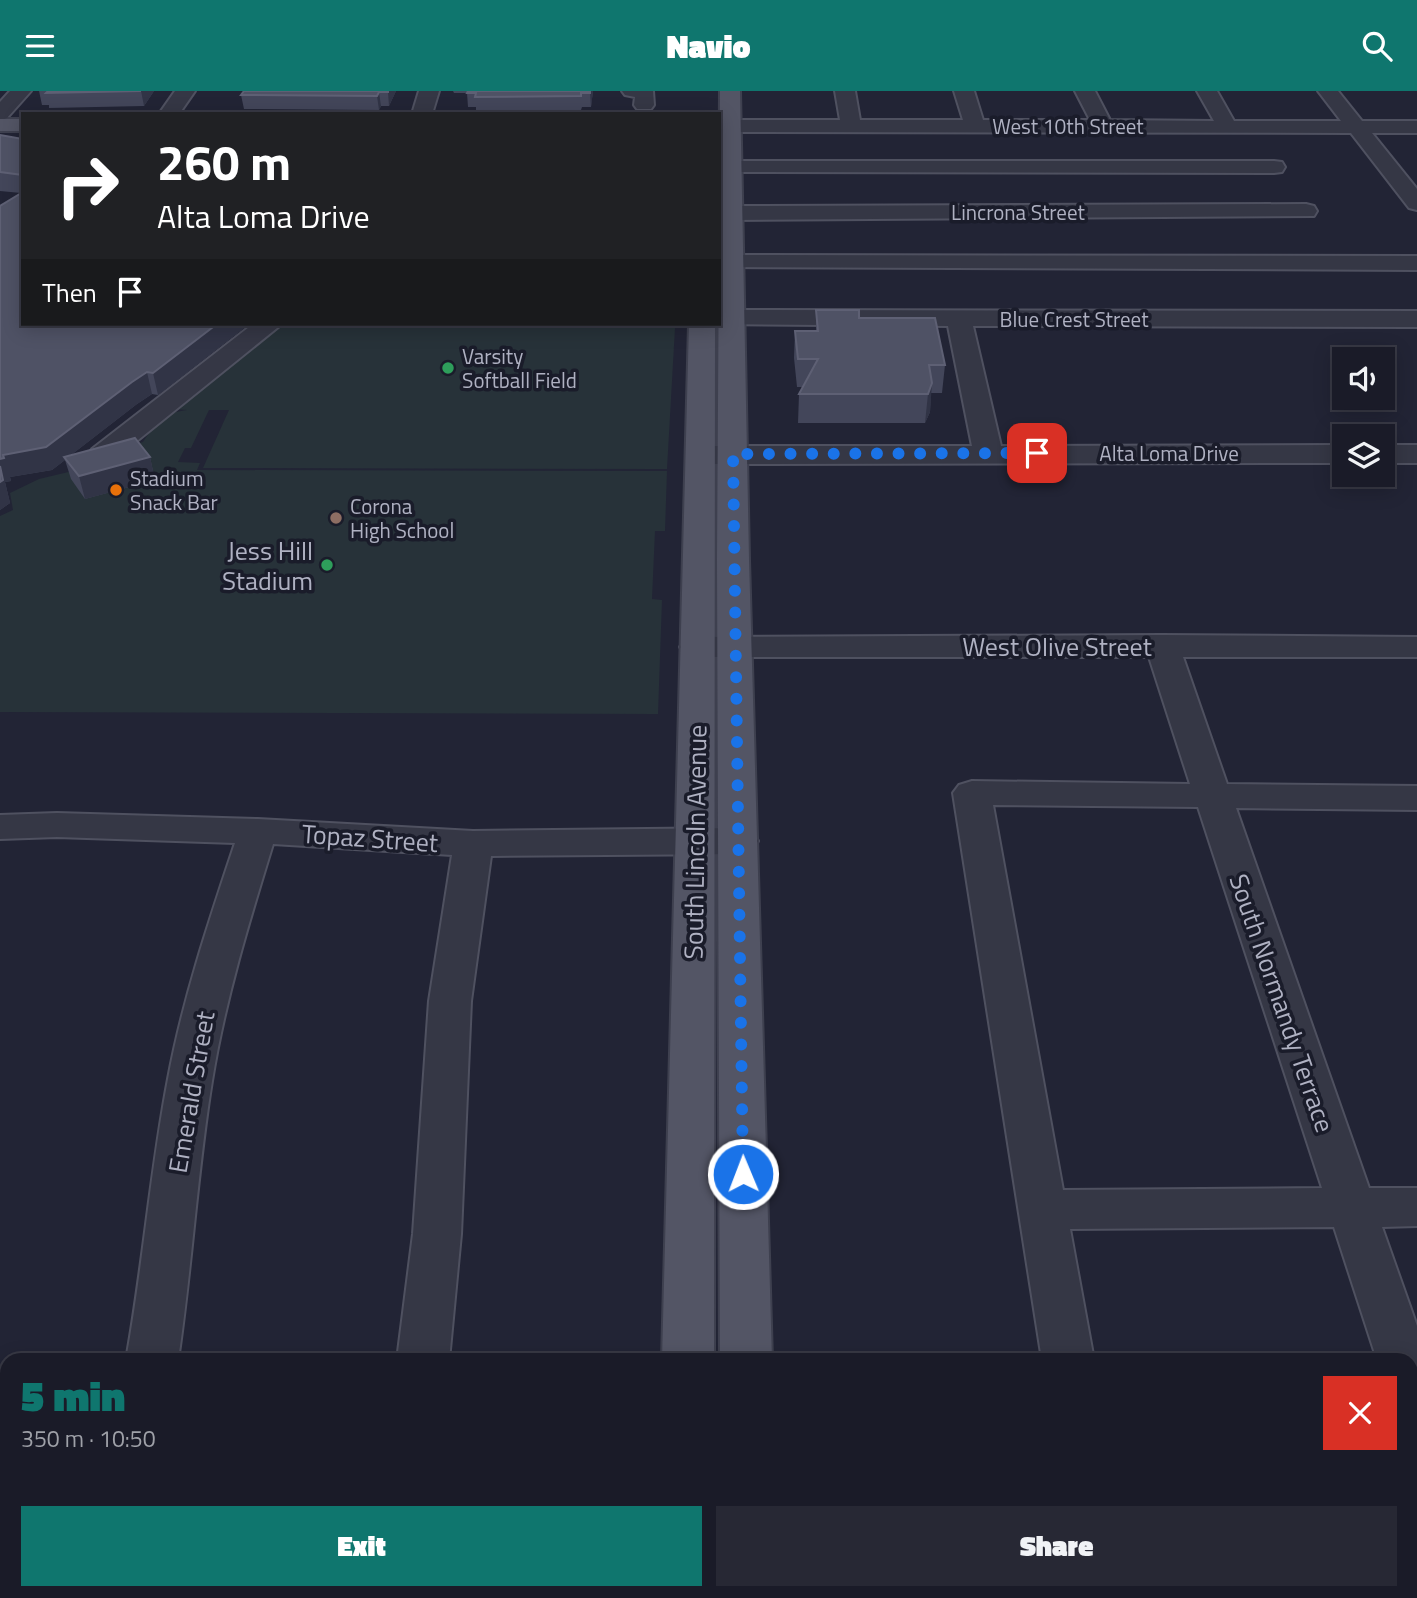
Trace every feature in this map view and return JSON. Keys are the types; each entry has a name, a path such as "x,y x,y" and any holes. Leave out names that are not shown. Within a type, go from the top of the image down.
{"main road":[{"name":"South Lincoln Avenue","path":"688,1353 695,842 733,454 726,319 732,262 731,167 725,126 730,91"},
{"path":"0,125 21,125"},
{"name":"South Lincoln Avenue","path":"702,326 700,455 716,646 739,841 746,1353"}],"street":[{"path":"0,114 21,91"},
{"path":"170,112 185,91"},
{"path":"423,112 429,91"},
{"path":"845,91 850,126"},
{"path":"964,91 975,126"},
{"path":"1085,91 1102,127"},
{"path":"1207,91 1274,167"},
{"path":"1328,91 1417,203"},
{"name":"West 10th Street","path":"725,126 1417,127"},
{"path":"731,167 1274,167"},
{"name":"Lincrona Street","path":"731,213 1306,211 1274,167"},
{"path":"732,262 1417,263"},
{"name":"Blue Crest Street","path":"726,319 959,319 1073,330 1417,319"},
{"path":"959,319 988,453"},
{"path":"102,455 266,326"},
{"name":"Alta Loma Drive","path":"700,455 988,453 1110,440 1332,453"},
{"path":"1395,454 1417,454"},
{"name":"South Normandy Terrace","path":"1162,645 1401,1353"},
{"name":"West Olive Street","path":"716,646 1417,647"},
{"path":"1067,1353 972,793 1417,798"},
{"name":"Topaz Street","path":"0,827 57,825 258,831 473,844 739,841"},
{"name":"Emerald Street","path":"153,1353 197,1042 218,958 258,831"},
{"path":"424,1353 437,1234 450,1001 473,844"},
{"path":"1042,1210 1417,1207"}],"shaded area":[{"name":"Jess Hill Stadium","path":"278,326 675,328 667,469 203,468 229,410 209,410 191,448 185,448 178,462 200,463 197,470 667,471 665,531 655,531 652,599 662,600 658,714 0,712 0,516 13,510 10,493 39,479 123,459 117,449 143,442 161,419 187,410 173,409"}],"building":[{"path":"48,91 141,91 46,93"},
{"path":"244,91 388,92 379,92 377,96 241,95"},
{"path":"468,91 590,93 581,93 581,96 475,97 476,93 467,93"},
{"path":"0,135 21,139 21,175 0,172"},
{"path":"21,193 21,326 214,326 153,373 147,372 132,382 46,447 3,455 4,458 0,459 0,206"},
{"path":"816,310 859,310 859,318 935,318 945,365 929,365 932,383 928,394 799,394 818,359 798,359 795,331 818,331"},
{"path":"135,438 150,457 79,476 64,457"}],"place":[{"name":"Varsity Softball Field","path":"448,368"},
{"name":"Stadium Snack Bar","path":"116,490"},
{"name":"Corona High School","path":"336,518"},
{"name":"Jess Hill Stadium","path":"327,565"}],"route":[{"path":"743,1174 733,454 1037,453"}]}
